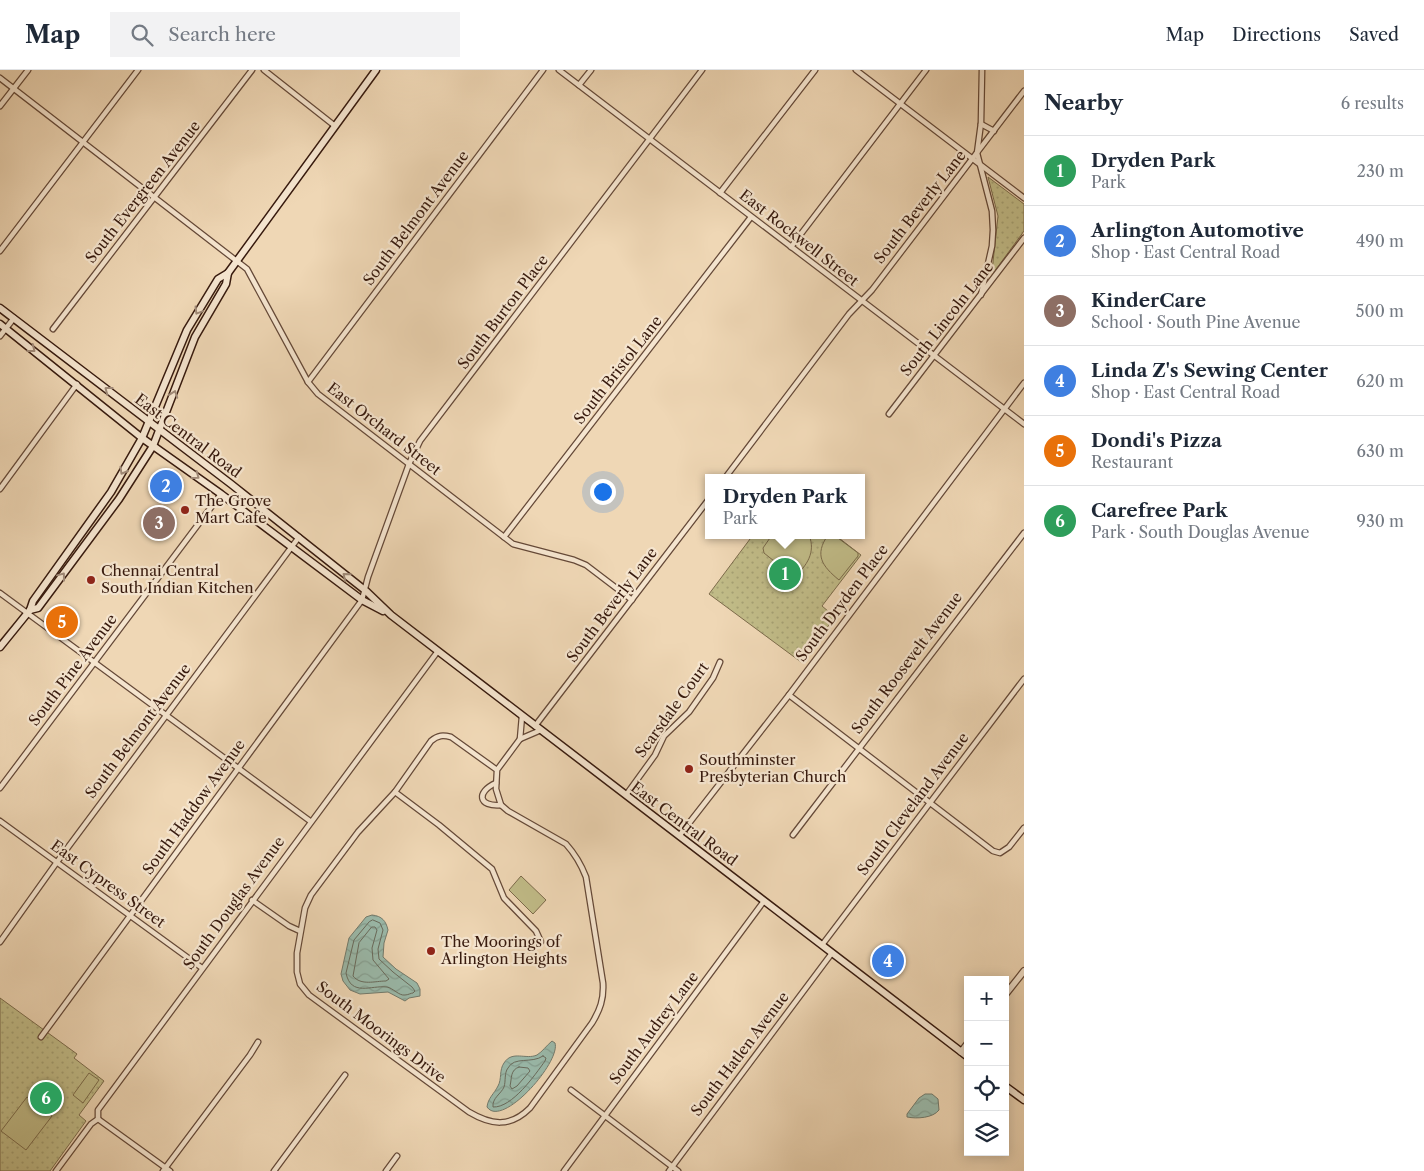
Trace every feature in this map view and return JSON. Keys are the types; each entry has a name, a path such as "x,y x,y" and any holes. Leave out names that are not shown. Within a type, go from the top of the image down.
{"main road":[{"path":"28,612 38,608 123,494 154,446 195,337 226,284 228,273 376,70"},
{"path":"0,647 28,612 32,601 111,492 142,438 187,330 218,279 228,273"},
{"path":"0,302 14,318"},
{"path":"0,308 14,318"},
{"name":"East Central Road","path":"14,318 299,537 366,591 391,615 964,1054"},
{"name":"East Central Road","path":"3,327 142,438 221,494 362,600 391,615"},
{"path":"1009,1089 1024,1100"}],"street":[{"path":"0,106 28,70"},
{"path":"0,251 138,70"},
{"name":"South Evergreen Avenue","path":"53,329 252,70"},
{"path":"264,70 335,126"},
{"name":"South Belmont Avenue","path":"308,382 543,70"},
{"name":"East Rockwell Street","path":"559,70 861,302 1024,424"},
{"path":"579,85 591,70"},
{"name":"South Burton Place","path":"366,591 368,577 409,464 420,441 702,70"},
{"path":"720,193 815,70"},
{"path":"856,70 1024,198"},
{"path":"791,248 926,70"},
{"path":"981,295 992,246 993,230 992,211 977,153 981,124 982,70"},
{"name":"East Orchard Street","path":"0,78 246,269 308,382 318,394 504,537 521,547 574,560 586,566 632,600"},
{"name":"South Beverly Lane","path":"728,474 849,314 861,302 1024,92"},
{"path":"981,124 994,130"},
{"name":"South Bristol Lane","path":"504,537 751,217"},
{"name":"South Lincoln Lane","path":"889,414 1024,238"},
{"path":"0,336 3,327 14,318"},
{"name":"South Dryden Place","path":"679,836 789,695 1024,383"},
{"path":"0,489 76,384"},
{"name":"South Pine Avenue","path":"0,788 221,494"},
{"name":"South Beverly Lane","path":"538,728 705,504"},
{"name":"South Roosevelt Avenue","path":"793,835 1024,533"},
{"name":"South Belmont Avenue","path":"0,942 57,862 299,537"},
{"name":"South Haddow Avenue","path":"41,1037 362,600 366,591"},
{"path":"0,593 310,821"},
{"name":"South Douglas Avenue","path":"56,1171 91,1124 98,1119 98,1110 310,821 438,651"},
{"name":"Scarsdale Court","path":"626,795 656,755 664,736 689,712 718,670 720,662"},
{"name":"South Cleveland Avenue","path":"822,945 1024,679"},
{"path":"789,695 993,851 1000,853 1010,847 1024,828"},
{"path":"520,739 522,716"},
{"path":"501,805 496,784 497,770 520,739 538,728"},
{"name":"South Moorings Drive","path":"496,784 484,791 482,797 485,803 490,806 501,805 514,815 559,839 573,852 583,868 603,983 601,1008 592,1023 530,1108 521,1117 506,1122 488,1122 469,1112 309,995 300,984 296,972 300,930 310,895 358,832 395,792 424,750 436,737 443,735 451,737 497,770"},
{"path":"395,792 439,824 492,870 504,898 536,931 541,942"},
{"name":"East Cypress Street","path":"0,821 202,968"},
{"path":"252,900 289,926 300,930"},
{"name":"South Audrey Lane","path":"564,1171 764,901"},
{"name":"South Hatlen Avenue","path":"669,1171 832,953"},
{"path":"1009,990 1024,971"},
{"path":"98,1119 166,1170 250,1056 258,1042"},
{"path":"961,1052 964,1049"},
{"path":"274,1171 345,1075"},
{"path":"572,1090 678,1171"},
{"path":"386,1171 397,1156"}],"shaded area":[{"path":"988,177 1024,204 1024,231 994,272 992,271 998,216"},
{"path":"750,539 840,539 861,555 822,606 835,617 801,662 709,594"},
{"path":"769,539 810,539 811,541 809,558 794,577 764,553 763,548"},
{"path":"826,539 839,539 858,553 858,556 839,580 828,570 822,560 821,548"},
{"path":"521,876 546,900 533,914 509,890"},
{"path":"0,998 77,1054 74,1058 104,1081 79,1115 86,1121 50,1171 0,1171"},
{"path":"89,1073 99,1080 83,1103 73,1095"},
{"path":"27,1097 52,1116 26,1150 1,1131"}],"water":[{"path":"372,915 383,919 388,930 384,943 383,957 396,969 417,983 420,989 420,996 409,998 405,1001 388,992 360,994 350,990 343,981 341,974 349,938 366,917"},
{"path":"552,1041 555,1043 554,1052 549,1064 529,1090 505,1109 494,1111 487,1107 499,1083 504,1063 507,1059 515,1056 528,1057 537,1055"},
{"path":"925,1094 932,1094 938,1099 939,1110 933,1115 924,1117 907,1117 907,1114 919,1098"}],"place":[{"name":"Arlington Automotive","path":"166,486"},
{"name":"The Grove Mart Cafe","path":"185,510"},
{"name":"KinderCare","path":"159,523"},
{"name":"Dryden Park","path":"785,574"},
{"name":"Chennai Central South Indian Kitchen","path":"91,580"},
{"name":"Dondi's Pizza","path":"62,622"},
{"name":"Southminster Presbyterian Church","path":"689,769"},
{"name":"The Moorings of Arlington Heights","path":"431,951"},
{"name":"Linda Z's Sewing Center","path":"888,961"},
{"name":"Carefree Park","path":"46,1098"}]}
